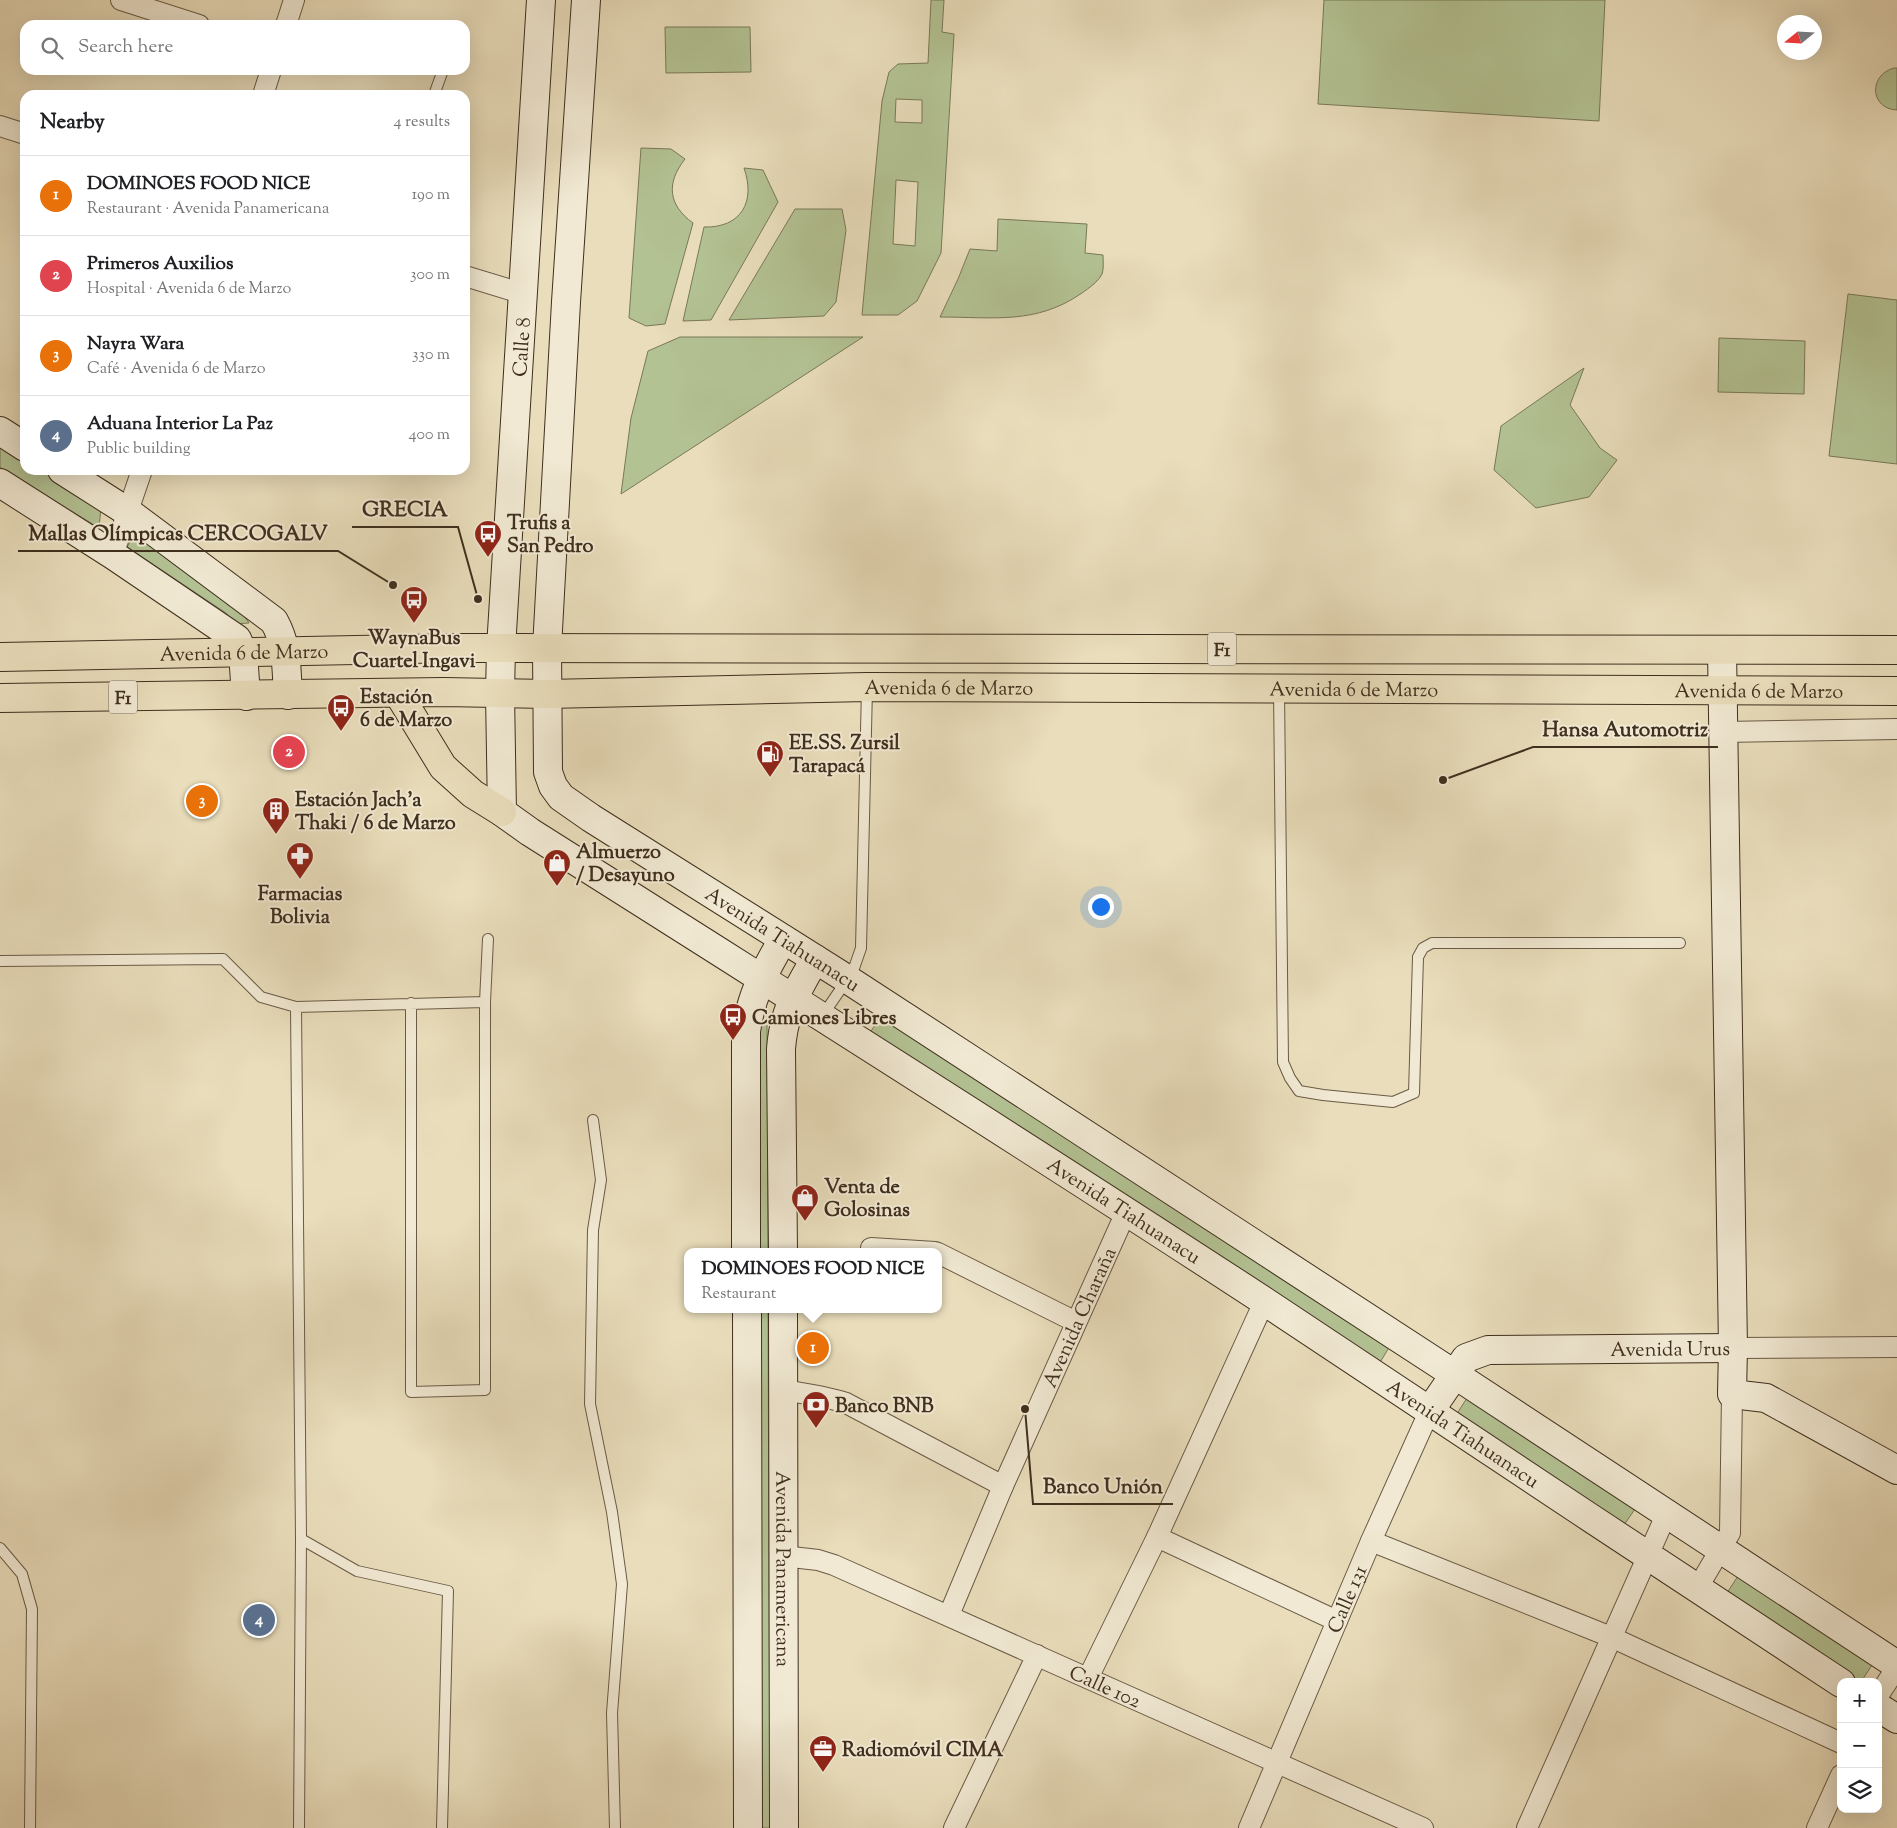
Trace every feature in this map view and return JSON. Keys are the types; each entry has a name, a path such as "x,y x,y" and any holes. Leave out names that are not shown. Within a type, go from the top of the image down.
{"highway":[{"name":"Avenida 6 de Marzo","path":"0,657 448,648 1897,650"},
{"name":"Avenida 6 de Marzo","path":"0,698 398,693 547,694 867,687 1897,691"},
{"path":"398,693 443,766 473,794 502,812"}],"main road":[{"name":"Calle 8","path":"500,694 501,648 541,0"},
{"name":"Calle 8","path":"547,694 546,648 586,0"},
{"path":"0,431 20,444"},
{"path":"70,475 128,512 274,621 281,633 286,652 288,695"},
{"path":"0,483 113,554 228,632 237,640 243,653 246,696"},
{"path":"1722,650 1733,1348 1732,1394 1766,1398 1897,1470"},
{"path":"500,694 502,812"},
{"name":"Avenida Tiahuanacu","path":"547,694 548,772 553,786 561,798 629,843 847,979 1454,1374 1897,1666"},
{"name":"Avenida Tiahuanacu","path":"502,812 530,832 793,997 1126,1212 1837,1679"},
{"path":"746,1248 746,1031 750,1005 761,978 783,939"},
{"path":"783,1248 781,1049 785,1020 793,997 815,959"},
{"name":"Avenida Panamericana","path":"747,1313 748,1828"},
{"name":"Avenida Panamericana","path":"783,1313 784,1828"},
{"name":"Avenida Urus","path":"1454,1374 1466,1358 1488,1350 1733,1348"},
{"name":"Calle 131","path":"1429,1412 1454,1374"},
{"path":"1882,1710 1897,1719"}],"street":[{"path":"122,0 184,20"},
{"path":"288,20 294,0"},
{"path":"265,90 269,75"},
{"path":"0,126 20,132"},
{"path":"470,278 524,294"},
{"path":"113,554 140,475"},
{"path":"1724,732 1897,730"},
{"name":"Avenida Charaña","path":"949,1615 1003,1486 1126,1212"},
{"path":"942,1256 1076,1322"},
{"path":"1088,1678 1158,1537 1264,1302"},
{"name":"Avenida Urus","path":"1733,1348 1897,1347"},
{"path":"784,1390 812,1396 828,1397 846,1403 1003,1486"},
{"path":"1697,1589 1730,1533 1732,1394"},
{"name":"Calle 131","path":"1249,1828 1336,1621 1429,1412"},
{"path":"1527,1828 1666,1515"},
{"path":"1158,1537 1336,1621"},
{"path":"1371,1541 1611,1637 1837,1742"},
{"name":"Calle 102","path":"783,1556 818,1560 834,1565 1423,1828"},
{"path":"954,1828 1037,1656"},
{"path":"1882,1690 1897,1666"},
{"path":"1817,1828 1837,1785"}],"lane":[{"path":"436,90 441,75"},
{"path":"822,1016 853,971 861,948 867,687"},
{"path":"1279,688 1283,1062 1290,1078 1299,1091 1393,1102 1414,1093 1418,956 1423,948 1432,943 1680,943"},
{"path":"411,1003 411,1392 485,1390 485,1002 488,939"},
{"path":"0,961 223,959 261,997 296,1007 485,1002"},
{"path":"296,1007 301,1539 299,1828"},
{"path":"593,1120 601,1180 593,1230 590,1404 612,1512 622,1584 612,1713 615,1828"},
{"path":"301,1539 357,1571 448,1592 442,1828"},
{"path":"0,1548 22,1574 32,1609 30,1828"}],"green space":[{"path":"931,0 944,0 942,32 954,34 941,253 917,301 898,315 862,315 882,101 889,72 898,64 928,63","holes":["896,99 922,100 922,123 895,122","896,180 918,182 915,246 893,244"]},
{"path":"1324,0 1605,0 1599,121 1318,104"},
{"path":"665,27 750,27 751,72 666,73"},
{"path":"1897,68 1897,110 1881,104 1877,98 1876,91 1876,84 1880,77"},
{"path":"641,148 671,149 685,159 675,177 672,193 679,209 693,223 665,324 646,326 629,318"},
{"path":"744,168 763,170 778,202 711,320 683,321 704,227 728,223 742,211 748,192"},
{"path":"795,209 842,209 846,230 836,302 824,316 729,320"},
{"path":"998,219 1087,224 1085,253 1103,255 1102,274 1096,282 1082,293 1065,303 1031,315 996,318 940,317 970,249 997,251"},
{"path":"1848,294 1897,300 1897,464 1829,456"},
{"path":"680,337 863,337 621,494 631,418 648,351"},
{"path":"1719,338 1805,341 1804,394 1718,392"},
{"path":"1584,368 1570,405 1600,448 1617,460 1589,497 1536,508 1494,470 1501,426"},
{"path":"0,444 20,456 20,475 50,475 101,507 99,528 0,467"},
{"path":"137,531 240,610 249,623 233,624 226,613 127,547"},
{"path":"881,1016 1390,1346 1379,1364 869,1034"},
{"path":"754,1022 767,1022 768,1248 755,1248"},
{"path":"756,1313 768,1313 770,1828 758,1828"},
{"path":"1469,1395 1637,1506 1624,1525 1456,1415"},
{"path":"1738,1576 1872,1665 1864,1678 1850,1678 1725,1596"}],"place":[{"name":"Trufis a San Pedro","path":"488,558"},
{"name":"Mallas Olímpicas CERCOGALV","path":"393,585"},
{"name":"GRECIA","path":"478,599"},
{"name":"WaynaBus Cuartel Ingavi","path":"414,624"},
{"name":"Estación 6 de Marzo","path":"341,732"},
{"name":"Primeros Auxilios","path":"289,752"},
{"name":"EE.SS. Zursil Tarapacá","path":"770,778"},
{"name":"Hansa Automotriz","path":"1443,780"},
{"name":"Nayra Wara","path":"202,801"},
{"name":"Estación Jach’a Thaki / 6 de Marzo","path":"276,835"},
{"name":"Farmacias Bolivia","path":"300,880"},
{"name":"Almuerzo / Desayuno","path":"557,887"},
{"name":"Camiones Libres","path":"733,1041"},
{"name":"Venta de Golosinas","path":"805,1222"},
{"name":"DOMINOES FOOD NICE","path":"813,1348"},
{"name":"Banco Unión","path":"1025,1409"},
{"name":"Banco BNB","path":"816,1429"},
{"name":"Aduana Interior La Paz","path":"259,1620"},
{"name":"Radiomóvil CIMA","path":"823,1773"}]}
